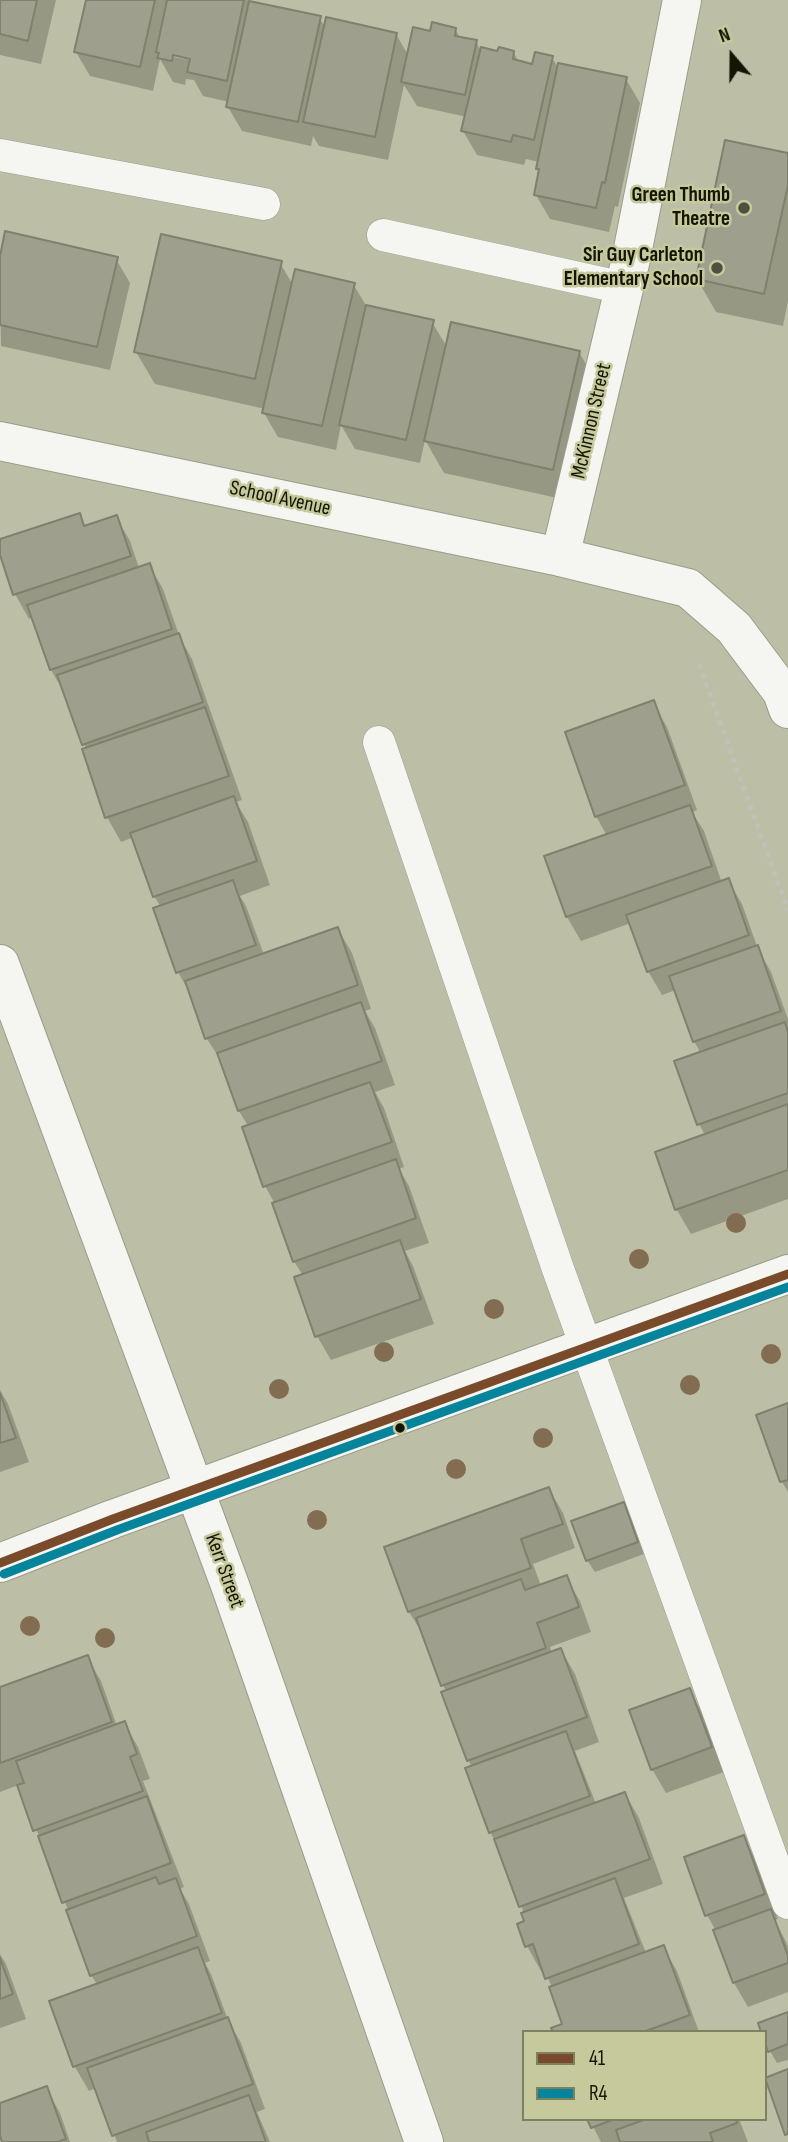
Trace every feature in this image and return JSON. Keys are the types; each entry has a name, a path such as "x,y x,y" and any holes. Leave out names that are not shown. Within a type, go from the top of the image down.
{"street":[{"name":"McKinnon Street","path":"560,557 624,288 682,0"},
{"name":"School Avenue","path":"0,441 560,557"},
{"path":"560,557 688,588 734,628 782,692 788,709"},
{"name":"Kerr Street","path":"0,964 231,1588 424,2142"},
{"path":"0,1563 788,1274"}],"lane":[{"path":"0,155 264,204"},
{"path":"383,235 624,288"},
{"path":"379,742 558,1269 788,1903"}],"path":[{"path":"697,657 788,910"}],"building":[{"path":"0,0 37,0 28,41 0,34"},
{"path":"86,0 155,0 140,67 74,52"},
{"path":"167,0 244,0 227,81 187,72 190,59 173,55 172,61 157,58"},
{"path":"249,1 321,16 298,122 226,107"},
{"path":"326,17 397,33 375,137 303,122"},
{"path":"432,22 456,28 455,36 477,40 465,95 401,82 413,27 430,31"},
{"path":"481,47 497,51 499,47 514,51 513,59 532,64 535,52 553,56 534,140 513,135 511,142 461,131"},
{"path":"558,63 627,77 605,183 602,182 596,208 534,195 539,169 536,169"},
{"path":"725,140 788,153 788,185 764,294 696,279"},
{"path":"5,231 118,257 97,347 0,325 0,256"},
{"path":"161,234 282,261 255,379 134,352"},
{"path":"295,269 355,283 322,426 262,413"},
{"path":"366,305 434,320 406,440 339,425"},
{"path":"451,322 580,351 553,470 424,441"},
{"path":"80,513 84,526 117,515 131,556 13,595 0,555 0,539"},
{"path":"150,563 172,629 50,670 27,605"},
{"path":"179,633 203,702 82,745 57,675"},
{"path":"654,700 685,785 595,817 565,732"},
{"path":"205,707 229,776 105,818 82,749"},
{"path":"234,796 257,861 153,897 130,833"},
{"path":"690,805 712,866 566,917 544,856"},
{"path":"729,878 749,935 647,972 626,915"},
{"path":"233,880 256,945 176,973 153,908"},
{"path":"338,927 358,985 205,1039 185,981"},
{"path":"758,945 781,1011 693,1042 669,976"},
{"path":"361,1002 382,1061 238,1111 217,1053"},
{"path":"785,1022 788,1032 788,1093 697,1125 674,1061"},
{"path":"370,1082 392,1142 263,1187 242,1127"},
{"path":"788,1104 788,1170 675,1210 655,1152"},
{"path":"396,1159 416,1218 293,1262 272,1203"},
{"path":"400,1240 421,1299 315,1337 294,1277"},
{"path":"0,1393 16,1438 0,1443"},
{"path":"788,1403 788,1480 780,1482 756,1415"},
{"path":"549,1487 563,1524 521,1539 531,1568 408,1612 384,1547"},
{"path":"624,1502 638,1542 586,1561 571,1521"},
{"path":"567,1575 579,1607 537,1623 546,1648 441,1686 416,1618 521,1579 525,1590"},
{"path":"561,1648 587,1717 467,1761 441,1692"},
{"path":"88,1655 112,1722 0,1763 0,1687"},
{"path":"690,1688 712,1747 651,1770 629,1710"},
{"path":"125,1721 137,1754 130,1757 143,1791 33,1831 17,1785 24,1783 16,1761"},
{"path":"566,1731 590,1796 489,1833 465,1768"},
{"path":"625,1792 650,1859 519,1907 494,1839"},
{"path":"147,1796 171,1863 62,1903 38,1836"},
{"path":"744,1835 765,1894 705,1916 684,1857"},
{"path":"156,1877 159,1884 176,1878 197,1936 90,1976 66,1910"},
{"path":"615,1878 639,1944 545,1979 533,1944 525,1947 517,1924 524,1921 521,1913"},
{"path":"771,1909 788,1956 788,1963 733,1983 713,1930"},
{"path":"664,1945 690,2015 649,2030 552,2030 551,2028 562,2024 549,1987"},
{"path":"198,1947 222,2013 73,2067 49,2001"},
{"path":"0,1958 13,1994 0,1999"},
{"path":"788,2012 788,2044 768,2052 767,2030 760,2030 758,2023"},
{"path":"228,2017 253,2084 112,2136 87,2068"},
{"path":"788,2069 788,2134 785,2135 767,2077"},
{"path":"47,2086 66,2139 58,2142 2,2142 0,2103"},
{"path":"249,2095 266,2142 149,2142 146,2132"},
{"path":"588,2121 610,2121 591,2128"},
{"path":"641,2121 737,2123 710,2133 713,2142 620,2142 616,2130"}],"transit line":[{"name":"41","path":"0,1563 113,1519 788,1274"},
{"name":"R4","path":"4,1574 117,1530 788,1287"}],"place":[{"name":"Green Thumb Theatre","path":"744,208"},
{"name":"Sir Guy Carleton Elementary School","path":"717,268"}]}
